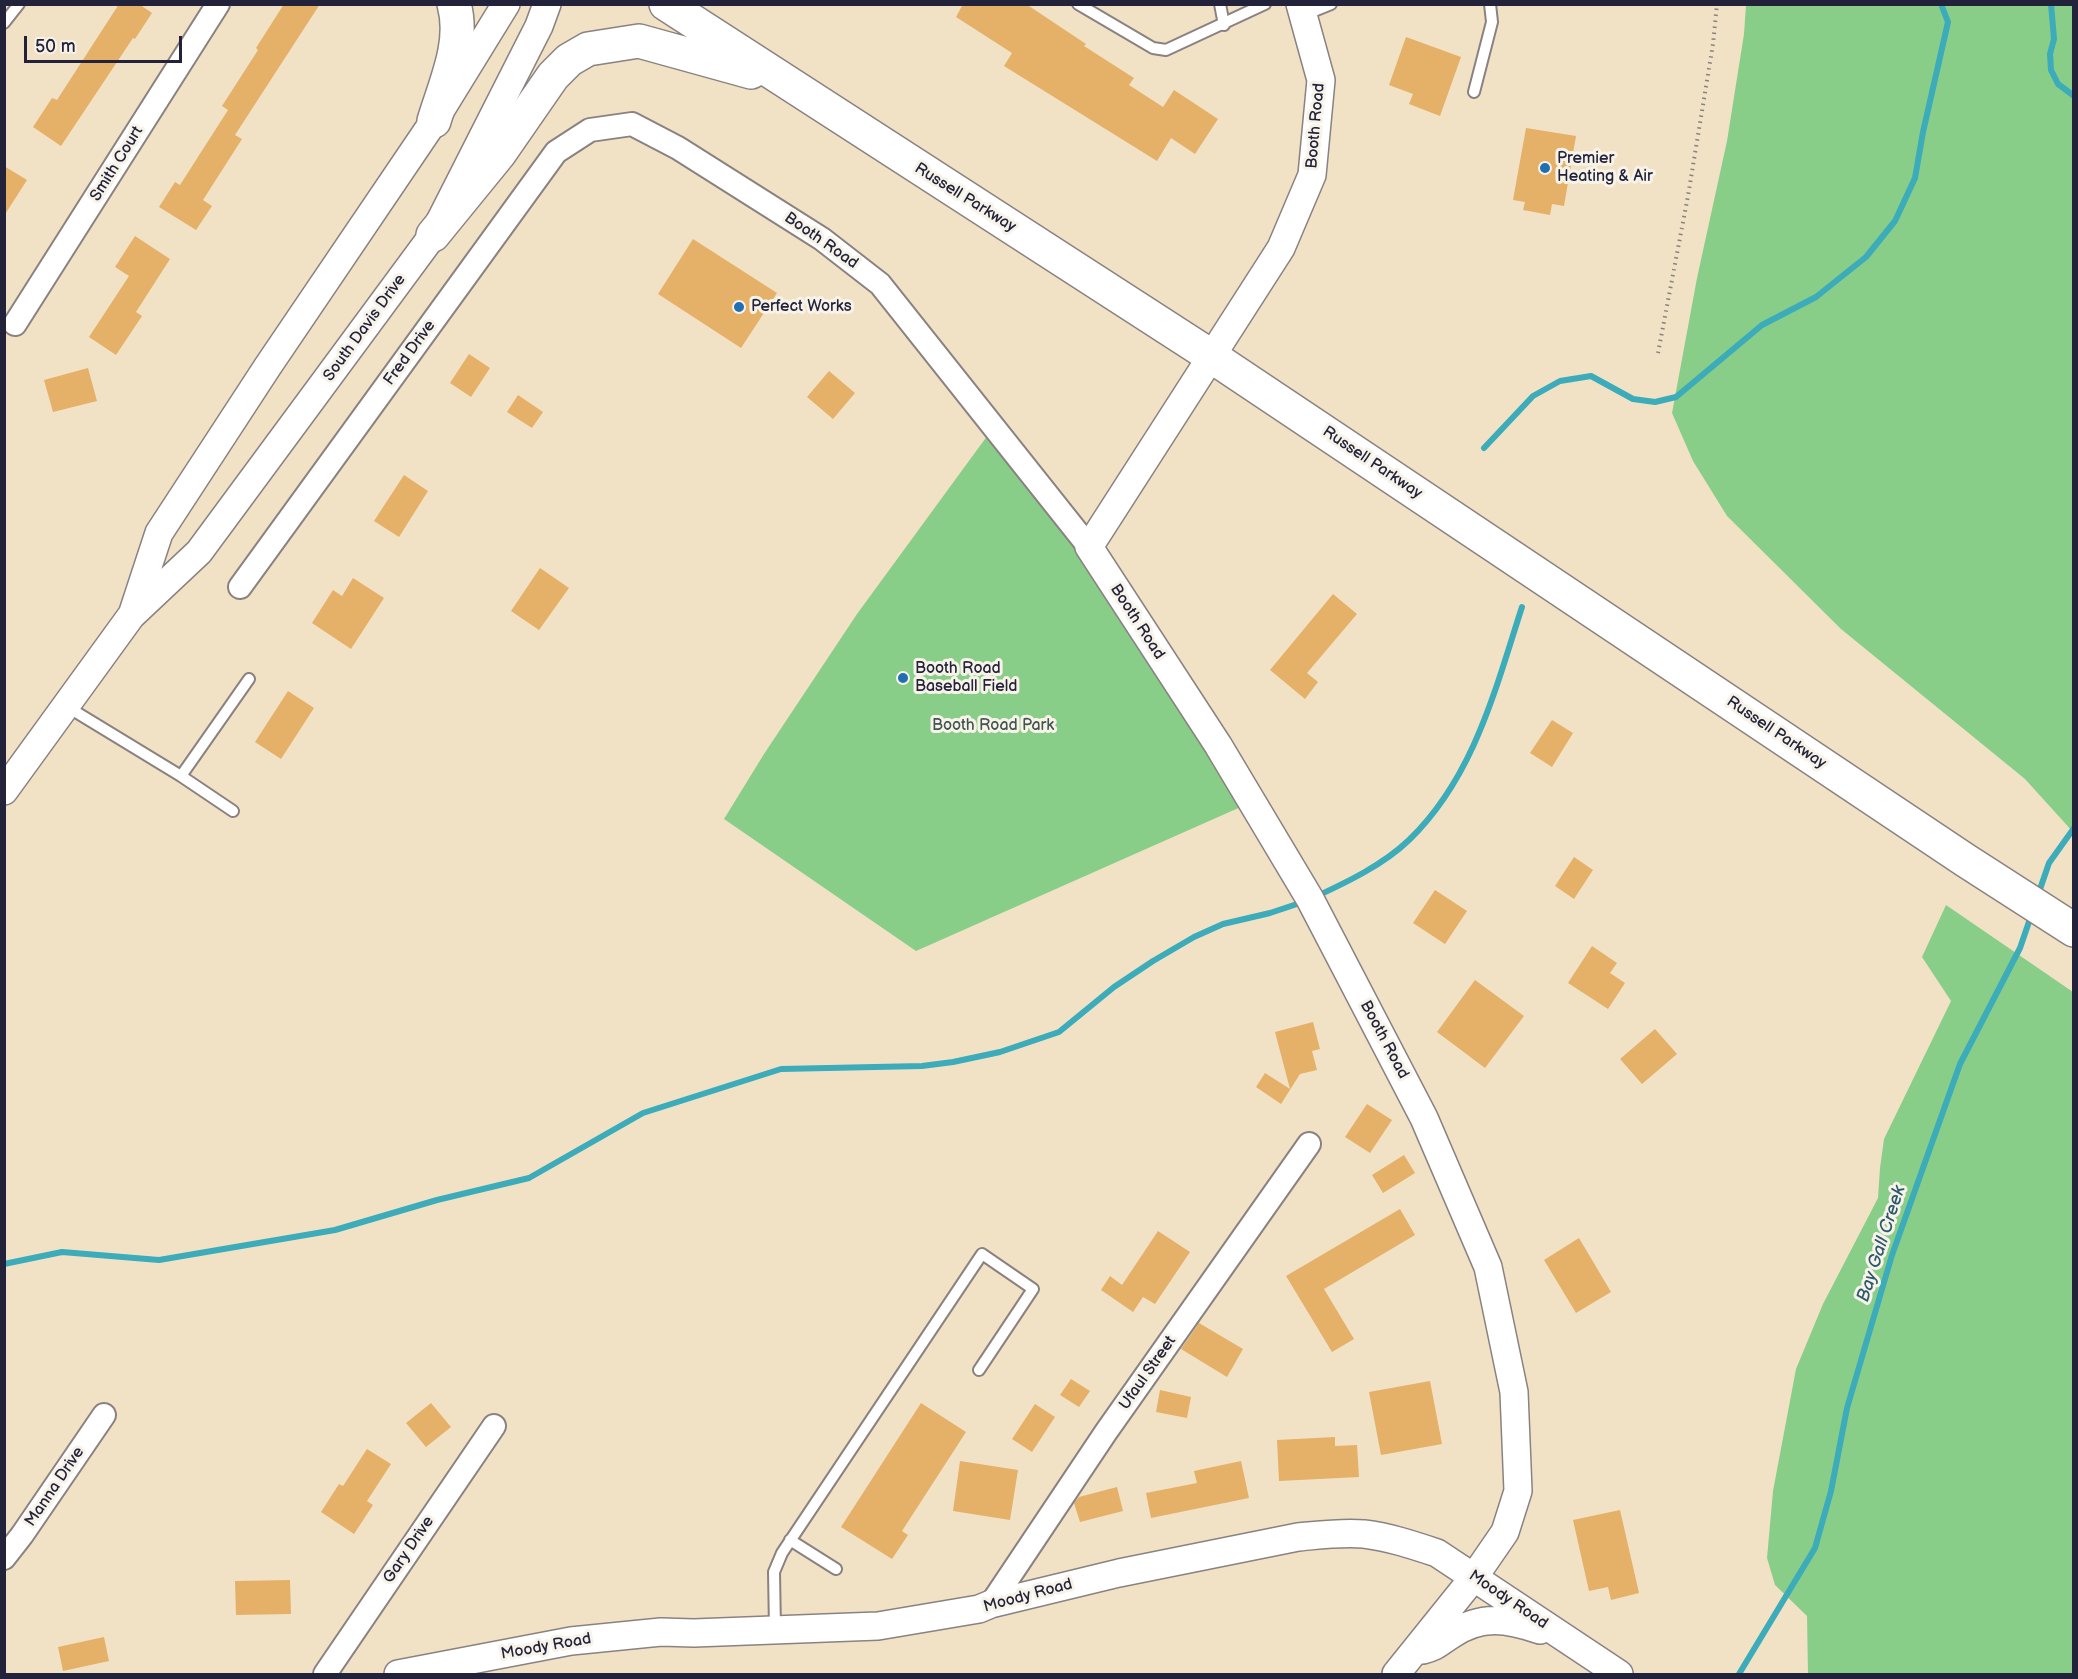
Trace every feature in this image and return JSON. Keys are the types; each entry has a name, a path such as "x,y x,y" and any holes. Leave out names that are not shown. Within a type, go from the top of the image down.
{"main road":[{"path":"434,121 456,51 454,4"},
{"name":"Russell Parkway","path":"666,4 698,18 787,83 1211,356 2073,930"},
{"path":"433,235 499,154 553,76 569,60 588,49 639,40 787,83"}],"street":[{"name":"Smith Court","path":"15,324 218,4"},
{"name":"South Davis Drive","path":"131,615 159,533 268,366 434,121 506,4"},
{"name":"South Davis Drive","path":"4,791 131,615 199,552 433,235 539,27 547,4"},
{"name":"Booth Road","path":"1089,548 1281,248 1312,175 1321,80 1302,10"},
{"name":"Booth Road","path":"590,130 632,124 678,148 822,239 880,284 1089,548 1218,745 1310,899 1424,1118 1488,1267 1514,1392 1518,1491 1505,1532 1474,1577 1396,1674"},
{"name":"Fred Drive","path":"240,587 556,152 590,130"},
{"name":"Ufaul Street","path":"991,1604 1106,1432 1310,1144"},
{"name":"Manna Drive","path":"4,1558 104,1414"},
{"name":"Gary Drive","path":"325,1674 494,1426"},
{"name":"Moody Road","path":"398,1674 571,1641 661,1632 878,1626 979,1609 991,1604 1119,1573 1298,1537 1325,1534 1363,1534 1402,1542 1437,1553 1618,1673"},
{"path":"1416,1652 1438,1646 1450,1635 1464,1628 1497,1619 1513,1621 1567,1640"}],"lane":[{"path":"4,23 19,4"},
{"path":"1078,4 1153,48 1166,50 1265,4"},
{"path":"1220,4 1224,25"},
{"path":"1302,10 1331,4"},
{"path":"1474,92 1492,22 1490,4"},
{"path":"181,776 249,679"},
{"path":"66,706 181,776 233,811"},
{"path":"775,1629 774,1572 790,1540 982,1254 1033,1289 979,1370"},
{"path":"790,1540 836,1569"}],"path":[{"path":"1658,353 1688,196 1713,44 1717,4"}],"green space":[{"path":"1746,5 2073,5 2073,832 2025,779 1841,629 1727,516 1693,461 1672,413 1697,278 1727,141 1744,34"},
{"name":"Booth Road Park","path":"993,428 1252,802 916,951 724,819 764,754 857,614"},
{"path":"1946,905 2073,992 2073,1674 1808,1674 1807,1616 1775,1585 1767,1558 1773,1491 1796,1369 1823,1304 1878,1198 1884,1139 1951,1001 1922,957"}],"building":[{"path":"119,4 139,4 152,13 61,146 33,127 52,98 57,100"},
{"path":"284,4 320,4 235,135 242,139 203,200 212,206 196,230 159,207 175,182 180,185 228,110 222,106"},
{"path":"963,4 1026,4 1086,44 1084,46 1134,78 1129,85 1163,107 1174,90 1218,119 1195,154 1171,138 1157,161 1004,66 1012,53 956,17"},
{"path":"1406,37 1461,57 1440,116 1409,104 1413,94 1389,85"},
{"name":"Premier Heating & Air","path":"1526,128 1576,136 1564,206 1552,204 1550,215 1523,210 1525,202 1513,200"},
{"path":"4,166 27,180 4,216"},
{"path":"135,236 170,259 136,312 142,316 116,355 89,337 129,276 115,267"},
{"path":"693,239 777,293 741,348 658,294"},
{"path":"469,354 490,368 471,397 450,383"},
{"path":"88,368 97,401 53,412 44,380"},
{"path":"829,371 855,393 833,419 807,397"},
{"path":"518,395 543,412 532,428 507,412"},
{"path":"404,475 428,491 399,537 374,521"},
{"path":"540,568 569,588 539,630 511,611"},
{"path":"353,578 384,598 351,649 312,623 333,590 342,596"},
{"path":"1333,594 1357,614 1307,673 1318,682 1305,699 1270,670"},
{"path":"288,691 314,708 281,759 255,742"},
{"path":"1552,720 1573,733 1552,767 1530,753"},
{"path":"1574,857 1593,870 1574,899 1555,886"},
{"path":"1435,890 1467,911 1445,944 1413,923"},
{"path":"1592,946 1617,963 1610,973 1625,983 1608,1009 1568,983"},
{"path":"1475,980 1524,1016 1485,1068 1437,1032"},
{"path":"1313,1022 1320,1049 1312,1051 1317,1070 1300,1074 1281,1104 1256,1087 1265,1073 1290,1089 1275,1032"},
{"path":"1655,1029 1677,1054 1642,1084 1620,1059"},
{"path":"1367,1104 1392,1120 1370,1153 1345,1137"},
{"path":"1404,1155 1415,1173 1383,1193 1372,1175"},
{"path":"1400,1209 1415,1235 1324,1289 1354,1339 1332,1352 1286,1276"},
{"path":"1158,1231 1190,1252 1155,1304 1143,1297 1133,1312 1101,1290 1110,1276 1122,1285"},
{"path":"1579,1238 1611,1292 1576,1313 1544,1260"},
{"path":"1199,1323 1243,1349 1227,1377 1181,1349"},
{"path":"1071,1379 1090,1391 1079,1407 1060,1395"},
{"path":"1430,1381 1442,1444 1381,1455 1369,1392"},
{"path":"1160,1390 1191,1397 1187,1418 1156,1412"},
{"path":"431,1403 451,1427 426,1447 406,1423"},
{"path":"921,1403 966,1432 902,1531 908,1535 892,1559 841,1527"},
{"path":"1035,1404 1055,1417 1032,1452 1012,1439"},
{"path":"1335,1437 1335,1446 1357,1445 1359,1477 1279,1481 1277,1440"},
{"path":"367,1449 391,1464 367,1501 373,1505 354,1534 321,1512 339,1484 343,1486"},
{"path":"960,1461 1018,1470 1010,1520 953,1511"},
{"path":"1241,1461 1249,1498 1151,1518 1146,1493 1197,1483 1194,1471"},
{"path":"1117,1487 1123,1511 1080,1522 1074,1503 1079,1497"},
{"path":"1620,1510 1639,1593 1611,1600 1608,1587 1589,1591 1573,1520"},
{"path":"290,1580 291,1614 236,1615 235,1581"},
{"path":"104,1637 109,1661 63,1671 58,1647"}],"waterway":[{"path":"1484,448 1533,396 1560,381 1591,376 1633,399 1655,402 1676,397 1762,325 1816,297 1866,257 1895,221 1915,178 1948,22 1941,4"},
{"name":"Bay Gall Creek","path":"2051,4 2054,39 2050,54 2051,70 2058,84 2074,96"},
{"path":"1315,897 1352,879 1399,849 1431,815 1450,789 1480,731 1492,701 1522,607"},
{"name":"Bay Gall Creek","path":"2038,895 2049,863 2074,828"},
{"path":"4,1264 62,1252 159,1260 335,1230 437,1200 529,1178 643,1113 781,1069 922,1066 1000,1052 1059,1032 1114,987 1194,937 1223,924 1300,903"},
{"name":"Bay Gall Creek","path":"1739,1674 1815,1548 1831,1491 1847,1408 1892,1255 1960,1064 2020,948 2032,913"}],"place":[{"name":"Premier Heating & Air","path":"1545,168"},
{"name":"Perfect Works","path":"739,307"},
{"name":"Booth Road Baseball Field","path":"903,678"}]}
